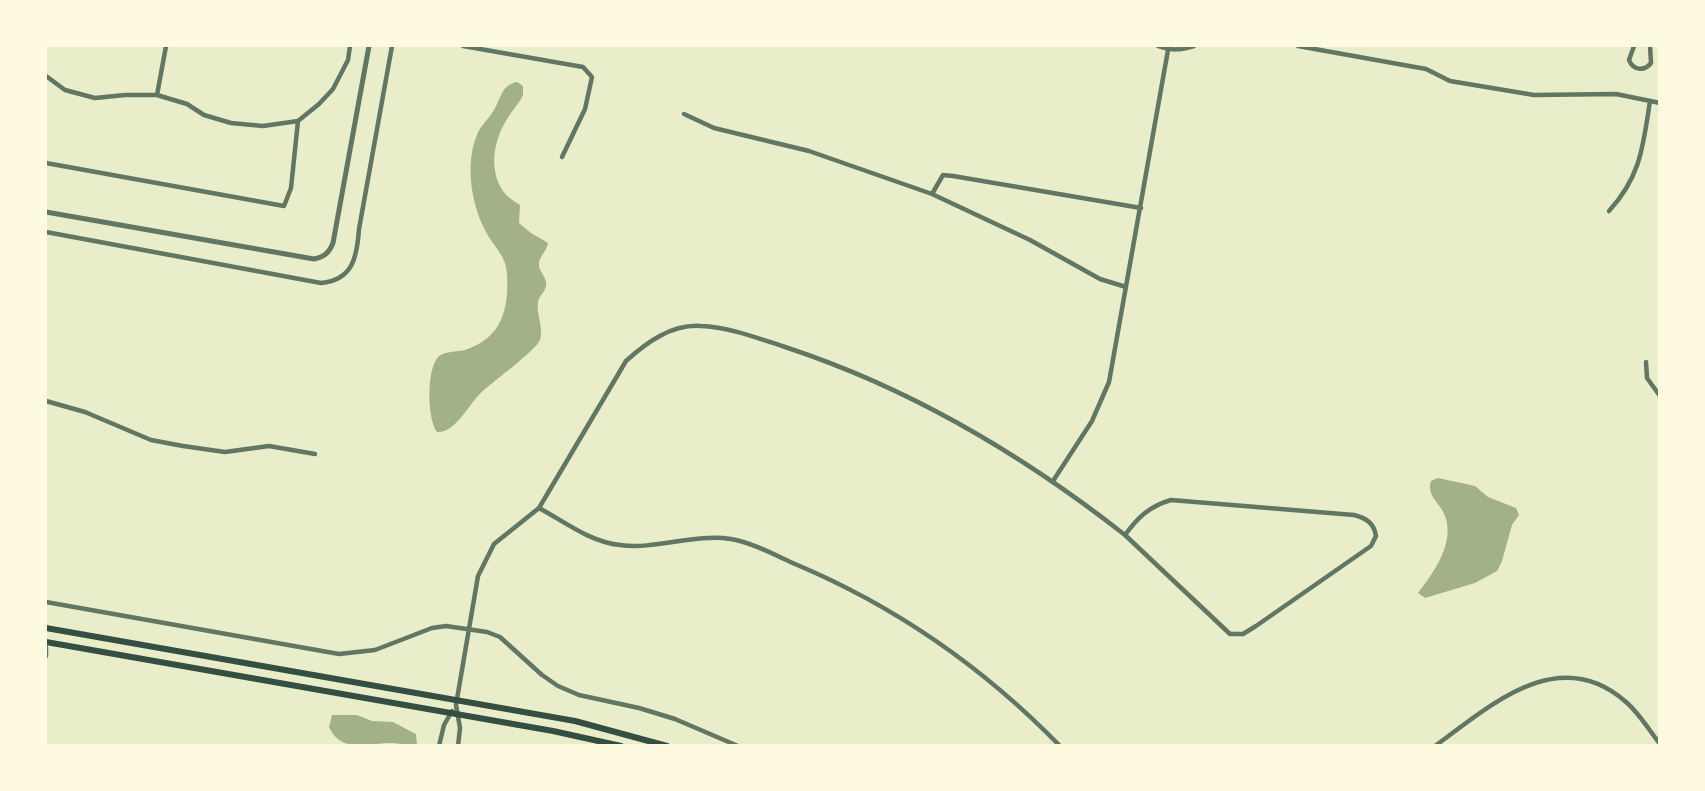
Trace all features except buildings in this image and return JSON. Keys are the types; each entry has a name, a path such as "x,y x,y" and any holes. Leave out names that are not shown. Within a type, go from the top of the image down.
{"main road":[{"path":"46,628 587,723 667,746"},
{"path":"46,644 553,731 621,746"}],"street":[{"path":"157,96 166,46"},
{"path":"46,76 65,90 95,98 157,96 187,104 204,115 231,123 263,126 299,121 333,89 348,60 350,46"},
{"path":"46,212 314,259 326,255 333,243 369,46"},
{"path":"46,232 321,283 335,282 346,274 354,262 358,246 392,46"},
{"path":"463,46 583,67 589,71 592,77 585,108 562,157"},
{"path":"1158,46 1168,50 1194,46"},
{"path":"1298,46 1426,69 1450,81 1534,95 1616,94 1660,103"},
{"path":"1634,46 1629,60 1640,70 1651,63 1650,46"},
{"path":"1053,481 1092,421 1109,382 1168,50"},
{"path":"1609,211 1623,196 1640,162 1650,101"},
{"path":"684,114 714,128 809,150 932,194 1030,240 1100,279 1126,287"},
{"path":"46,163 284,205 291,188 299,121"},
{"path":"932,194 943,175 1140,208"},
{"path":"439,746 444,725 454,715 478,576 486,557 507,531 539,508 625,361 645,344 668,331 699,325 792,349 847,369 903,394 986,438 1053,481 1125,535 1230,634 1243,634 1371,545 1376,536 1375,529 1366,518 1354,514 1171,500 1156,504 1144,512 1125,535"},
{"path":"1646,362 1647,378 1660,396"},
{"path":"46,401 85,412 151,440 225,452 269,446 315,454"},
{"path":"539,508 606,543 624,546 714,537 733,539 803,567 845,587 922,631 1003,691 1060,746"},
{"path":"46,601 339,654 375,650 432,628 446,626 470,629 500,638 542,675 579,695 675,719 738,746"},
{"path":"46,644 46,656"},
{"path":"1435,746 1509,694 1536,682 1556,677 1576,677 1611,692 1626,702 1660,744"},
{"path":"454,715 460,728 458,746"}],"shaded area":[{"path":"517,82 523,86 523,95 501,131 494,162 498,182 503,191 520,205 519,223 548,243 539,262 546,285 538,302 540,340 523,358 478,395 451,428 437,432 431,416 429,394 435,362 442,354 478,345 495,330 504,310 506,268 478,214 472,187 471,160 480,129 507,86"},
{"path":"1438,478 1475,486 1488,497 1516,508 1519,515 1512,525 1497,571 1475,583 1425,598 1418,593 1436,567 1447,536 1445,516 1430,491 1431,481"},
{"path":"332,715 357,715 372,721 393,722 416,734 417,745 347,744 340,741 329,727"}]}
